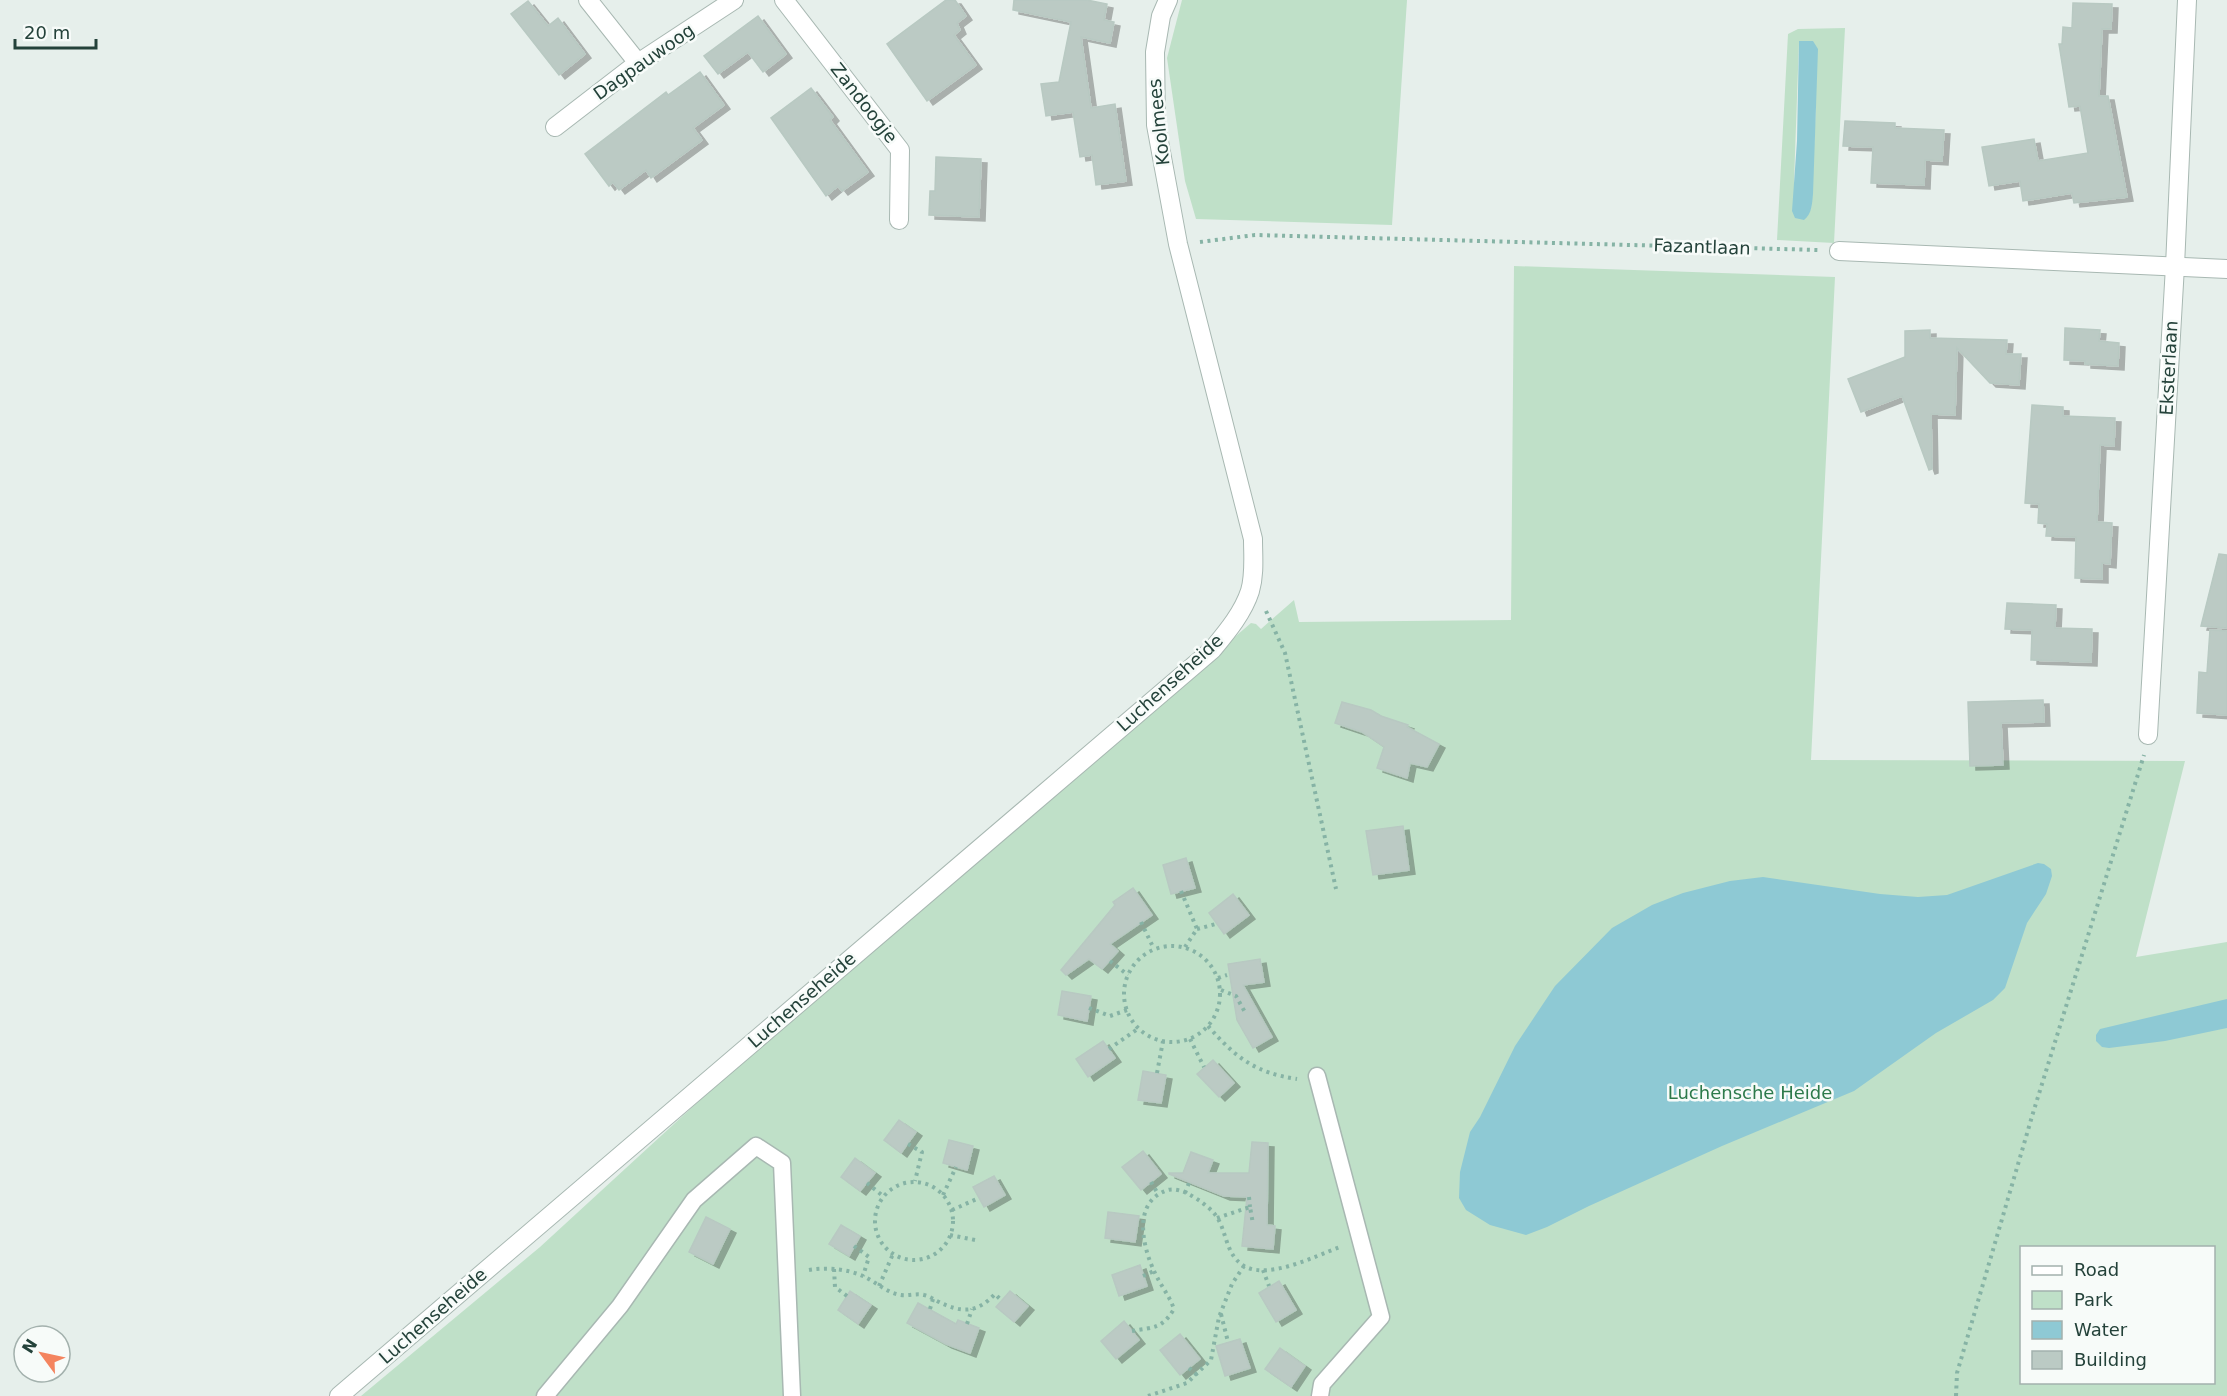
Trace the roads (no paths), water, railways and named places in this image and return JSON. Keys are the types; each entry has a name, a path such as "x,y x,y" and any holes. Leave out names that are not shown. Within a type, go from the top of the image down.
{"street":[{"path":"588,0 638,63"},
{"name":"Dagpauwoog","path":"555,127 638,63 734,0"},
{"name":"Zandoogje","path":"784,0 900,150 898,220"},
{"name":"Koolmees","path":"1168,0 1161,16 1155,52 1154,92 1156,125 1178,244"},
{"name":"Eksterlaan","path":"2148,735 2175,266 2187,0"},
{"name":"Luchenseheide","path":"339,1396 1212,650 1231,626 1250,592 1254,567 1253,539 1178,244"},
{"path":"1839,251 2227,270"}],"lane":[{"path":"1317,1076 1381,1317 1322,1384 1320,1396"},
{"path":"546,1396 620,1306 694,1200 756,1146 782,1163 792,1396"}],"water":[{"path":"1799,41 1813,41 1818,49 1813,194 1810,212 1804,220 1795,218 1792,211 1797,141"},
{"path":"2038,863 2051,869 2052,876 2046,894 2027,923 2005,988 1993,1000 1936,1033 1854,1091 1722,1146 1526,1235 1490,1225 1466,1210 1459,1198 1460,1172 1470,1132 1480,1117 1515,1046 1555,986 1612,928 1652,905 1683,893 1730,881 1763,877 1880,894 1918,897 1947,895"},
{"path":"2227,999 2227,1028 2165,1041 2109,1048 2102,1047 2096,1041 2096,1035 2100,1029"}],"park label":[{"name":"Luchensche Heide","path":"1750,1093"}]}
